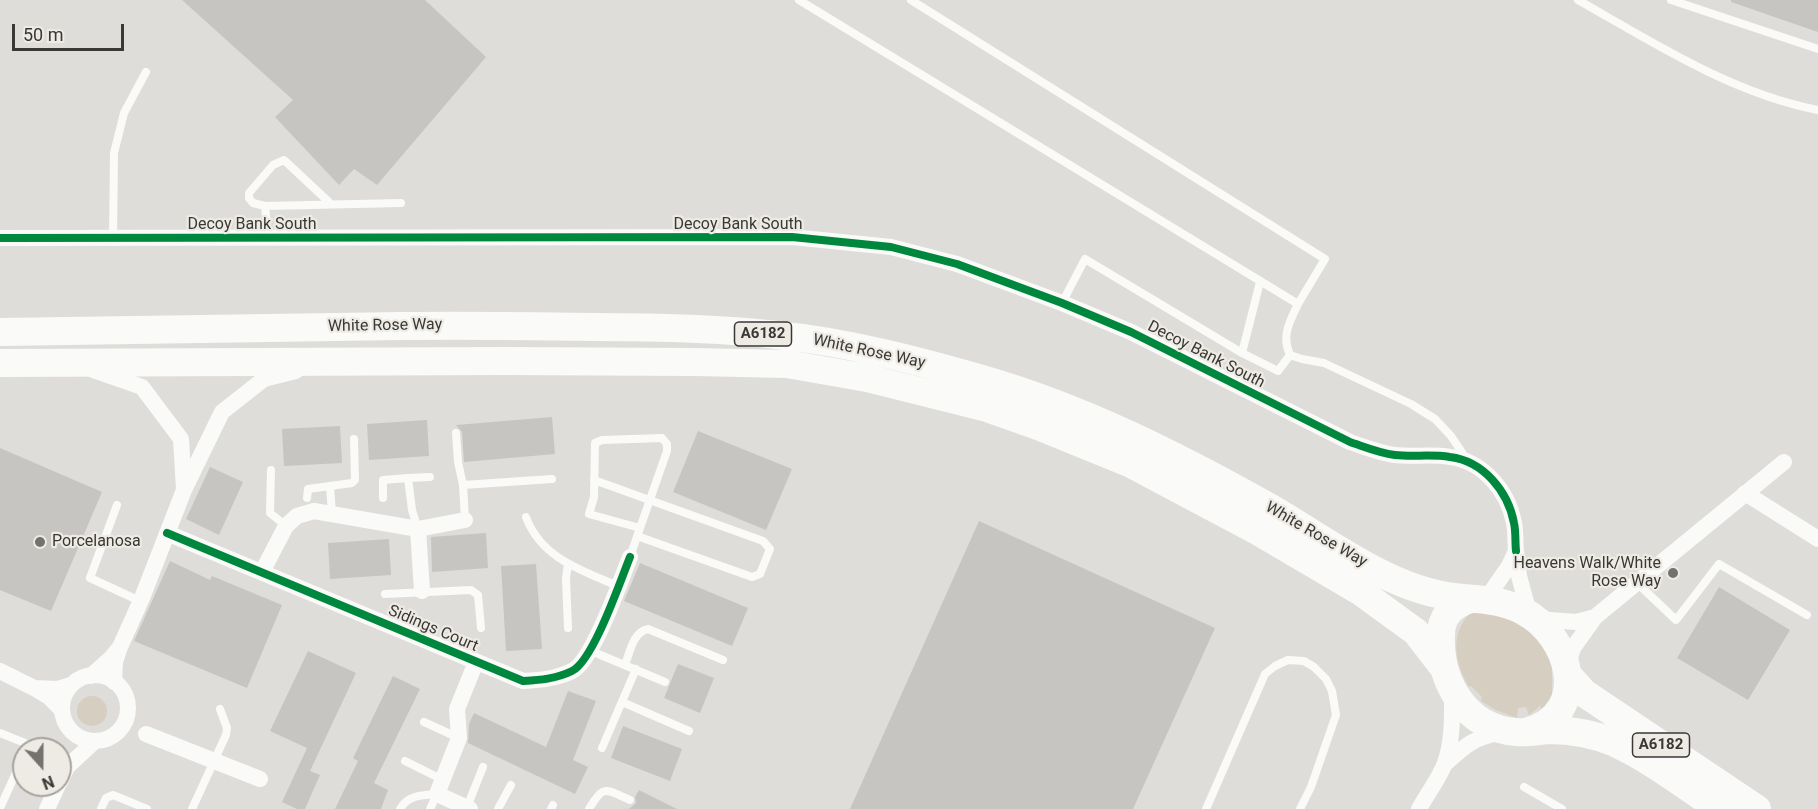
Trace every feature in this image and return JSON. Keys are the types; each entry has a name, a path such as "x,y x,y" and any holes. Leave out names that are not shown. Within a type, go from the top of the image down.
{"highway":[{"name":"White Rose Way","path":"0,332 476,325 663,328 778,335 877,350 986,380 1086,415 1137,437 1267,506 1394,581 1423,592 1510,604 1532,616 1554,636 1568,671 1584,693 1757,809"},
{"name":"White Rose Way","path":"0,363 505,361 787,364 867,378 987,408 1129,463 1269,538 1361,592 1416,632 1447,679 1456,698 1473,715 1500,729 1552,730 1588,734 1615,743 1720,809"},
{"path":"1447,679 1440,650 1441,628 1448,612 1457,604 1478,599"},
{"path":"1519,731 1540,728 1551,721 1560,710 1569,684 1568,671"}],"street":[{"name":"Decoy Bank South","path":"0,238 803,238 847,241 902,250 957,264 1062,303 1131,332 1350,442 1377,452 1396,455 1445,456 1468,461 1480,467 1499,488 1508,505 1514,523 1519,576 1532,616"},
{"path":"114,682 115,662 120,647 184,489 222,412 264,379 332,362"},
{"path":"73,363 142,387 181,439 184,489"},
{"path":"1568,671 1573,648 1595,617 1784,462"},
{"path":"1745,494 1818,539"},
{"path":"262,572 286,526 297,516 314,511 418,529 465,520"},
{"name":"Sidings Court","path":"418,529 422,591"},
{"name":"Sidings Court","path":"167,533 523,681 548,679 574,670 591,651 630,558"},
{"path":"1478,599 1509,566 1516,551"},
{"path":"1532,616 1576,622 1595,617"},
{"path":"91,676 120,647"},
{"path":"468,808 437,794 459,738 458,709 476,662"},
{"path":"0,671 49,697 62,710"},
{"path":"34,688 58,689 82,678 107,677 119,686 124,694 127,714 146,734"},
{"path":"1444,765 1452,727 1447,679"},
{"path":"71,685 65,695 62,710 65,722 71,731 81,738 94,742 106,740 125,731 146,734 260,779"},
{"path":"116,734 127,714"},
{"path":"70,737 71,731"},
{"path":"1419,809 1444,765 1466,744 1482,736 1519,731"},
{"path":"72,767 94,742"}],"lane":[{"path":"799,0 1298,304"},
{"path":"911,0 1325,259 1288,325 1285,344 1290,355 1324,363 1411,404 1435,418 1468,461"},
{"path":"1578,0 1680,59 1756,91 1818,110"},
{"path":"1671,0 1818,49"},
{"path":"113,238 114,153 124,113 146,72"},
{"path":"331,204 284,160 273,165 249,194 253,203 265,206 401,203"},
{"path":"265,206 268,238"},
{"path":"1062,303 1085,259 1278,371 1290,355"},
{"path":"1242,352 1260,282"},
{"path":"456,433 465,520"},
{"path":"594,480 650,500 763,541 770,549 760,574 752,577 639,532 589,514 594,497 594,480 595,443 602,440 662,438 667,444 668,451 650,500 639,532 630,558"},
{"path":"307,498 308,489 352,483 355,480 354,439"},
{"path":"271,470 270,513 286,526"},
{"path":"383,498 383,480 430,477"},
{"path":"408,478 412,510 418,529"},
{"path":"463,485 552,479"},
{"path":"330,486 332,514"},
{"path":"117,506 90,578 140,602"},
{"path":"526,517 529,526 554,556 618,586"},
{"path":"568,564 566,578 568,628"},
{"path":"1637,583 1676,620 1719,564 1807,615"},
{"path":"385,594 475,591 478,595 481,628"},
{"path":"625,665 637,634 648,629 723,660"},
{"path":"591,651 665,682"},
{"path":"1206,809 1265,674 1288,660 1304,661 1314,667 1326,679 1336,706 1336,716 1311,787 1300,809"},
{"path":"602,748 636,669"},
{"path":"622,702 689,730"},
{"path":"192,809 226,735 220,709"},
{"path":"424,722 459,738"},
{"path":"405,761 437,794"},
{"path":"468,808 483,767"},
{"path":"0,808 12,781"},
{"path":"498,809 511,785"},
{"path":"1524,787 1562,809"},
{"path":"589,809 602,791 630,800"},
{"path":"400,809 404,801 416,796 437,794"},
{"path":"101,809 106,798 112,795 147,809"}],"shaded area":[{"path":"1473,610 1500,610 1543,642 1552,667 1552,695 1542,709 1540,706 1529,715 1526,707 1518,708 1517,718 1481,701 1482,697 1471,686 1469,687 1460,668 1456,647 1460,628"},
{"path":"92,696 98,697 106,705 106,717 98,725 92,726 86,725 78,717 77,711 78,705 86,697"}],"building":[{"path":"182,0 425,0 486,57 377,185 354,169 339,185 275,117 293,100"},
{"path":"1731,0 1818,0 1818,32 1731,2"},
{"path":"552,417 555,454 464,462 462,432 456,425"},
{"path":"427,420 429,456 369,460 367,424"},
{"path":"340,426 342,463 284,466 282,429"},
{"path":"698,431 792,469 766,530 673,492"},
{"name":"Porcelanosa","path":"0,448 102,492 51,611 0,590"},
{"path":"210,467 243,482 219,535 186,519"},
{"path":"979,521 1215,628 1133,809 850,809"},
{"path":"486,533 488,568 432,572 431,537"},
{"path":"389,539 391,575 330,579 328,543"},
{"path":"170,561 210,580 212,576 282,605 247,688 134,641"},
{"path":"640,563 748,608 732,646 624,601"},
{"path":"536,564 542,649 506,651 501,566"},
{"path":"1719,587 1790,630 1748,700 1677,658"},
{"path":"308,651 356,673 310,771 320,775 305,809 297,809 282,802 307,748 270,731"},
{"path":"678,664 714,678 700,713 664,698"},
{"path":"393,676 420,689 374,783 388,790 381,809 335,809 358,761 353,758"},
{"path":"568,691 596,701 573,760 588,767 575,794 468,743 469,724 474,713 546,747"},
{"path":"623,726 682,749 670,781 611,758"},
{"path":"639,790 677,809 629,809 636,803 635,797"}],"cycle path":[{"path":"0,238 792,237 891,247 957,264 1062,303 1131,332 1350,442 1389,454 1443,456 1473,464 1492,480 1506,500 1514,523 1516,551"},
{"path":"167,533 523,681 560,676 572,671 580,664 589,652 605,620 630,557"}],"place":[{"name":"Porcelanosa","path":"40,542"},
{"name":"Heavens Walk/White Rose Way","path":"1673,573"}]}
